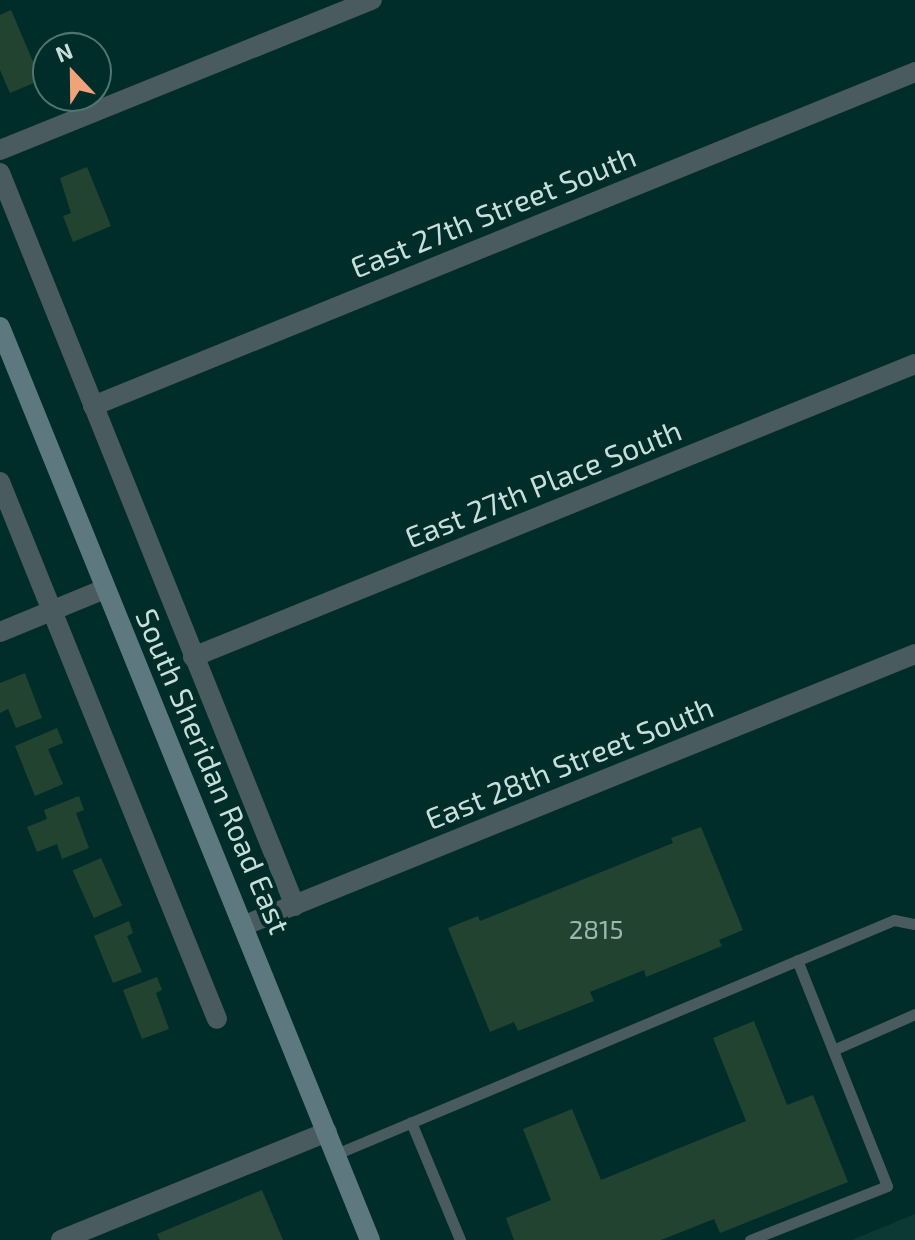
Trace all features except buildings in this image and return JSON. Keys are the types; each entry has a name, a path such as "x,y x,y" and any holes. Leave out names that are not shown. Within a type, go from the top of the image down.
{"main road":[{"name":"South Sheridan Road East","path":"0,327 245,925 370,1240"}],"street":[{"path":"0,150 372,0"},
{"name":"East 27th Street South","path":"93,406 915,72"},
{"name":"South Sheridan Road East","path":"0,173 295,906"},
{"name":"East 27th Place South","path":"193,657 915,364"},
{"path":"0,482 217,1019"},
{"path":"0,632 105,589"},
{"name":"East 28th Street South","path":"245,925 915,654"},
{"path":"61,1240 327,1132"}],"lane":[{"path":"336,1154 894,920 915,924"},
{"path":"750,1240 887,1186 797,960"},
{"path":"833,1050 915,1014"},
{"path":"411,1122 460,1240"}],"shaded area":[{"path":"915,1214 915,1240 852,1240"}]}
